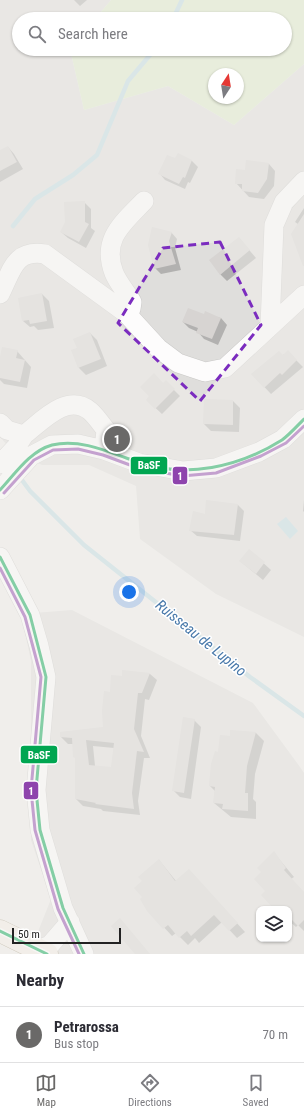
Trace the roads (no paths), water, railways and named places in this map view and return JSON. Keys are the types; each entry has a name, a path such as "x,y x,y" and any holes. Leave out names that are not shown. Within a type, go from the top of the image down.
{"main road":[{"path":"0,931 42,952"}],"street":[{"path":"270,326 274,225 284,202 304,181"},
{"path":"126,313 131,309 132,302 114,273 109,247 118,228 144,201"},
{"path":"0,294 16,262 23,255 33,252 45,254 126,313 158,348 178,363 205,372 225,368 304,295"},
{"path":"6,459 24,435 60,407 72,404 83,406 91,412 106,430 104,450"},
{"path":"1,489 31,456 52,445 78,444 104,450 139,463 183,471 216,468 259,452 283,439 304,420"},
{"path":"0,422 7,430 24,435"},
{"path":"0,558 30,615 46,677 36,790 40,830 63,908 84,954"},
{"path":"42,952 70,922"}],"water":[{"path":"286,517 298,531 290,539 277,524"}],"waterway":[{"path":"176,12 182,0"},
{"path":"13,226 35,199 73,175 97,155 128,81 149,56"},
{"name":"Ruisseau de Lupino","path":"19,476 30,491 84,545 250,677 304,716"}],"place":[{"name":"Petrarossa","path":"117,439"}]}
